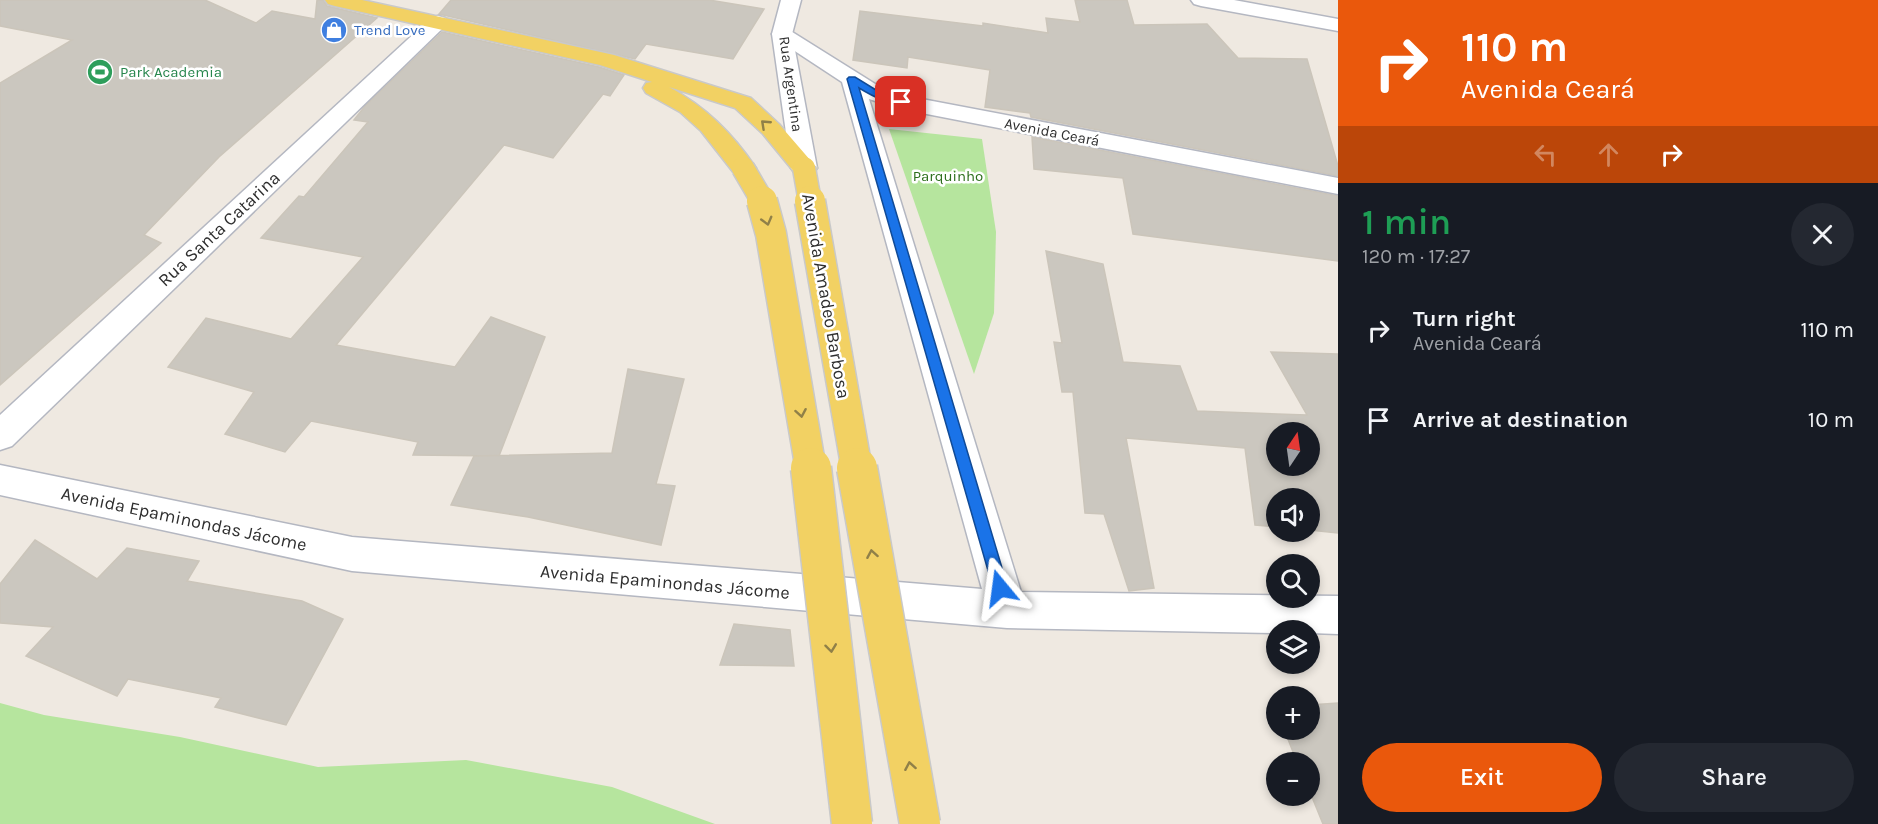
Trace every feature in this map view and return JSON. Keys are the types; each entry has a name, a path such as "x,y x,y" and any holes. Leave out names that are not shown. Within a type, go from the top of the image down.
{"main road":[{"path":"335,0 438,22"},
{"name":"Avenida Amadeo Barbosa","path":"438,22 606,60 743,103 771,129 804,168 920,824"},
{"path":"606,60 688,107 709,126 742,168 762,200 771,234 811,470 852,824"}],"street":[{"name":"Rua Argentina","path":"791,0 786,12 783,34 804,168"},
{"path":"1201,0 1338,25"},
{"name":"Rua Santa Catarina","path":"0,436 438,22"},
{"name":"Avenida Ceará","path":"783,34 873,92 901,102 1338,186"},
{"path":"852,79 1007,610"},
{"name":"Avenida Epaminondas Jácome","path":"0,480 352,554 1007,610 1338,615"}],"green space":[{"name":"Parquinho","path":"889,129 982,139 996,232 994,313 974,374"},
{"path":"0,703 44,715 180,737 318,767 466,760 612,787 715,824 0,824"}],"building":[{"path":"0,0 205,0 256,23 272,11 315,19 317,0 323,0 327,6 377,18 219,157 144,235 161,243 0,385 0,83 72,40 0,26"},
{"path":"451,0 709,0 764,9 733,59 646,44 635,59 439,14"},
{"path":"1075,0 1127,0 1134,25 1207,24 1238,58 1307,59 1338,166 1338,176 1031,117 1030,113 985,107 990,70 908,57 907,68 853,60 860,11 983,26 983,23 1048,33 1046,18 1080,22"},
{"path":"442,32 599,67 624,75 610,96 603,94 553,158 504,145 336,345 455,367 491,317 545,337 499,456 413,455 418,442 311,421 285,452 225,434 254,392 168,367 206,318 291,339 363,257 261,238 299,196 304,197 368,122 354,120 365,106"},
{"path":"1032,137 1338,196 1338,261 1133,234 1123,178 1034,169"},
{"path":"1046,251 1103,264 1123,362 1180,366 1197,411 1307,415 1271,352 1338,354 1338,533 1320,531 1320,488 1266,488 1266,526 1255,525 1245,448 1126,438 1154,588 1129,591 1104,514 1085,513 1073,392 1062,392 1054,342 1062,343"},
{"path":"628,369 684,379 656,484 675,486 661,545 528,517 451,505 474,456 612,453"},
{"path":"35,540 97,579 127,548 199,561 187,581 302,601 343,619 286,725 215,707 221,698 128,679 117,696 26,656 53,627 0,623 0,584"},
{"path":"734,624 790,630 794,666 720,665"},
{"path":"1338,703 1338,824 1323,824 1316,806 1320,806 1320,752 1293,752 1288,740 1320,740 1320,704"}],"place":[{"name":"Trend Love","path":"334,30"},
{"name":"Park Academia","path":"100,72"}],"route":[{"path":"901,102 873,92 852,79 1000,588"}]}
